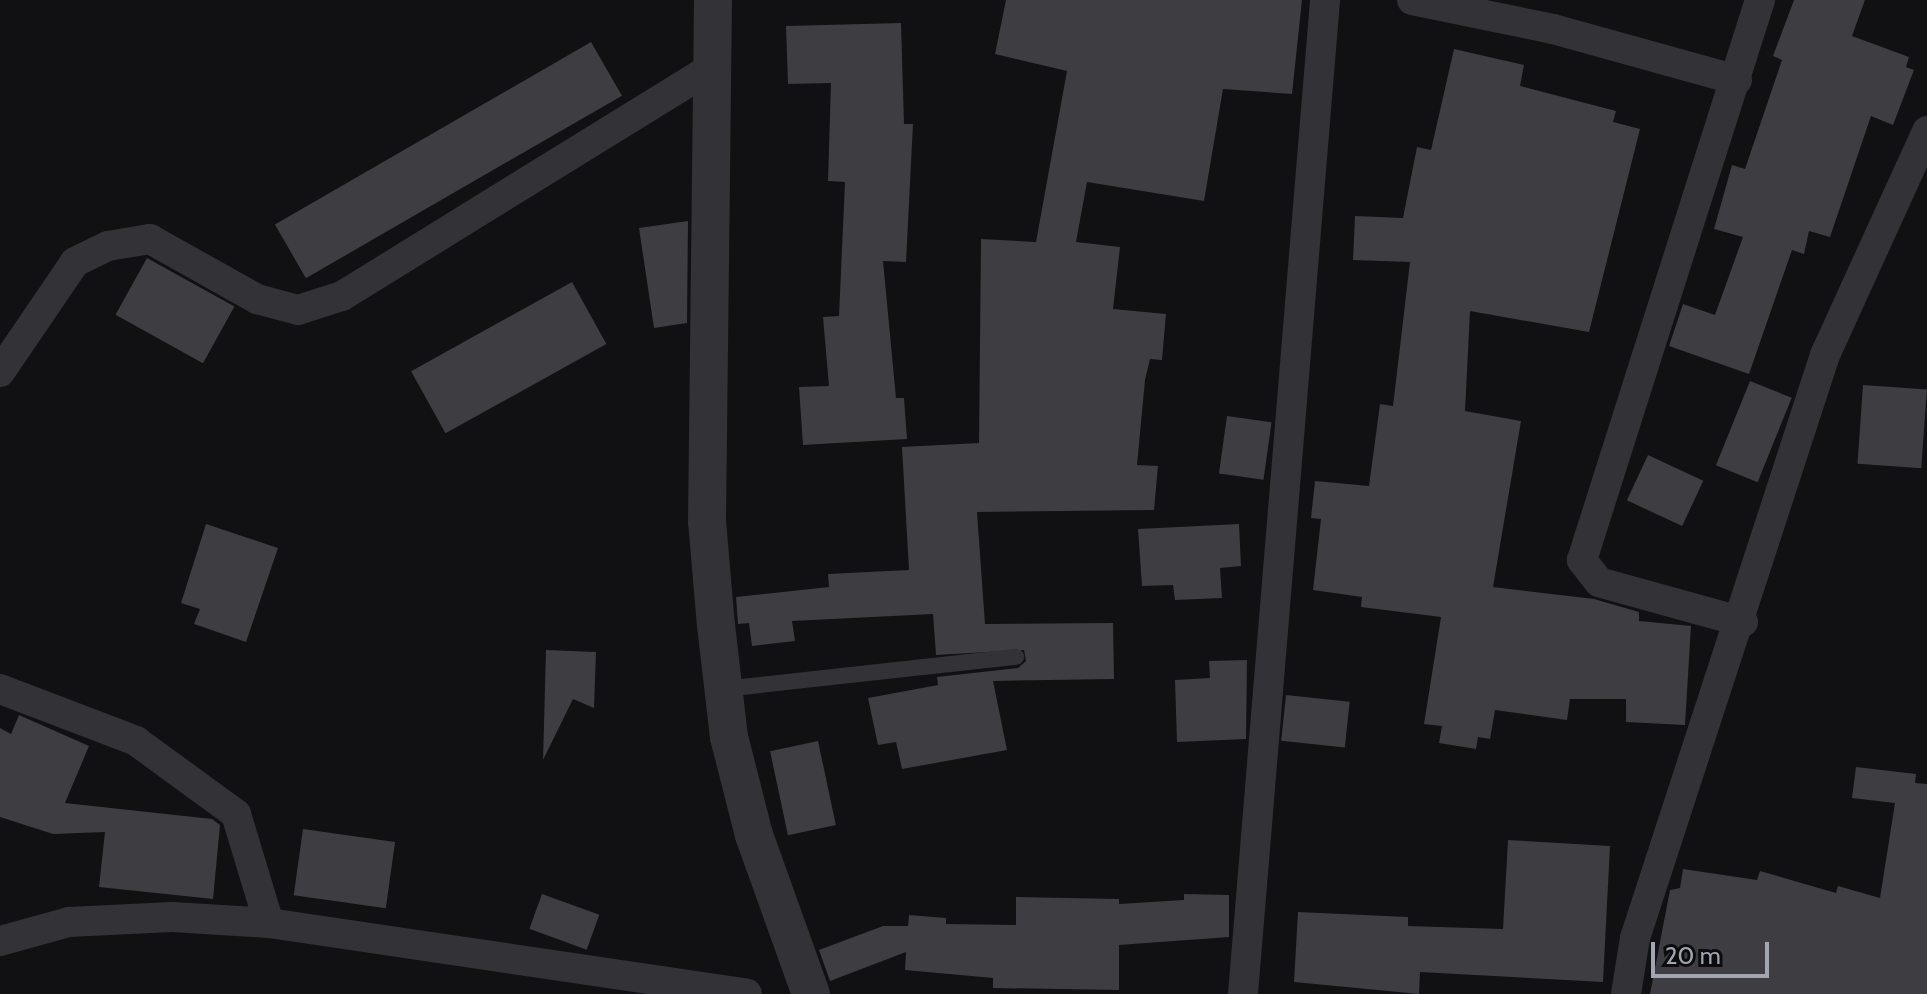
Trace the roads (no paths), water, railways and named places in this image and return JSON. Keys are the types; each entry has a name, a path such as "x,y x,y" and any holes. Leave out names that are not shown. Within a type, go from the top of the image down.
{"street":[{"path":"713,0 707,521 724,689 754,835 811,994"},
{"path":"1243,994 1325,0"},
{"path":"1412,0 1553,29 1737,80"},
{"path":"1743,622 1599,582 1586,573 1582,560 1760,0"},
{"path":"0,372 75,262 108,246 150,239 257,299 298,310 342,296 710,69"},
{"path":"1626,994 1635,938 1743,622 1825,355 1927,131"},
{"path":"0,689 136,741 236,814 269,923"},
{"path":"3,947 69,922 172,917 269,923 747,994"}],"lane":[{"path":"724,689 1016,657"}]}
